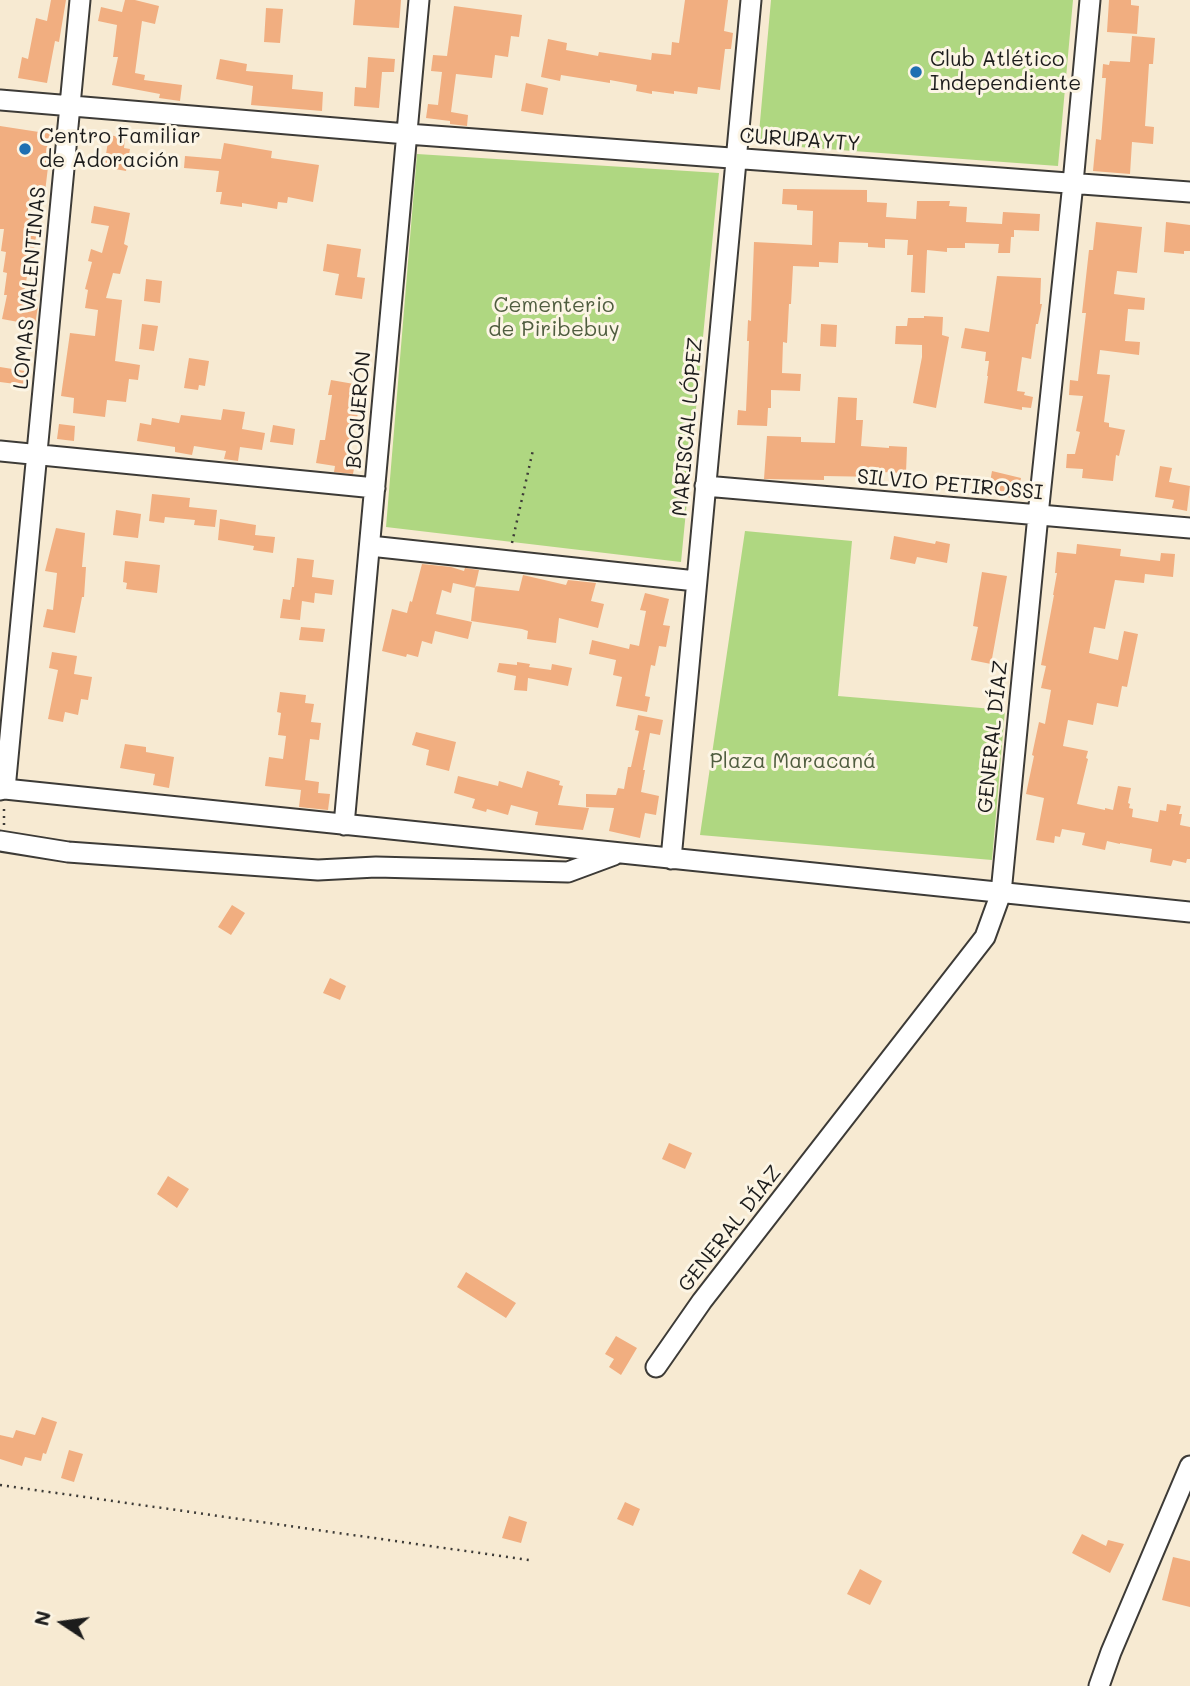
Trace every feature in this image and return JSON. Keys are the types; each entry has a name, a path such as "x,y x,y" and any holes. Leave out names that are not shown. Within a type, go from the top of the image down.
{"street":[{"name":"LOMAS VALENTINAS","path":"2,790 80,0"},
{"name":"BOQUERÓN","path":"344,825 419,0"},
{"name":"MARISCAL LÓPEZ","path":"671,859 751,0"},
{"name":"GENERAL DÍAZ","path":"656,1367 702,1301 985,937 1001,893 1090,0"},
{"name":"CURUPAYTY","path":"0,100 407,134 1190,192"},
{"path":"0,451 375,488"},
{"name":"SILVIO PETIROSSI","path":"705,486 1190,528"},
{"path":"370,546 696,581"},
{"path":"2,790 1190,912"},
{"path":"1,841 68,852 318,870 376,867 568,872 619,853"},
{"path":"1099,1686 1111,1651 1190,1466"}],"path":[{"path":"508,561 533,450"},
{"path":"1,841 4,827 2,790"},
{"path":"0,1485 529,1560"}],"green space":[{"name":"Club Atlético Independiente","path":"771,0 1073,0 1058,166 758,144"},
{"name":"Cementerio de Piribebuy","path":"417,154 719,173 681,562 386,527"},
{"name":"Plaza Maracaná","path":"745,531 852,541 838,696 1005,710 992,860 700,835"}],"building":[{"path":"51,0 66,0 59,42 55,41 47,83 18,78 22,57 28,59 36,18 47,21"},
{"path":"125,0 159,6 155,24 142,21 135,73 145,75 144,80 182,85 180,101 159,98 160,94 112,85 118,57 113,57 117,25 98,21 101,7 122,12"},
{"path":"355,0 401,0 399,28 353,25"},
{"path":"685,0 728,0 724,31 733,33 731,49 725,49 720,90 698,87 697,94 652,91 652,94 636,91 637,85 610,80 610,83 561,75 560,81 541,77 548,39 567,43 566,50 598,56 599,52 651,60 652,53 671,55 672,42 679,43"},
{"path":"1109,0 1131,0 1131,5 1139,6 1137,34 1107,32"},
{"path":"454,6 522,15 519,37 511,36 508,57 495,55 492,78 456,74 451,112 468,115 467,126 426,118 428,104 438,105 442,72 431,71 433,55 447,56"},
{"path":"266,8 283,9 280,43 264,42"},
{"path":"1132,36 1155,38 1153,64 1149,64 1145,126 1154,127 1153,144 1132,142 1130,174 1093,171 1096,139 1101,140 1106,78 1102,78 1103,64 1109,65 1110,61 1130,62"},
{"path":"368,57 395,59 394,72 382,72 379,108 354,106 355,87 366,88"},
{"path":"220,59 247,64 246,71 293,75 292,89 323,92 322,111 251,105 253,86 216,79"},
{"path":"526,83 548,88 543,115 521,111"},
{"path":"0,126 52,134 45,192 31,190 27,214 39,216 33,257 38,258 36,277 27,276 23,303 38,306 35,325 2,319 7,295 4,295 7,273 3,272 6,252 1,251 4,229 0,229"},
{"path":"109,135 125,138 124,148 130,149 126,171 104,167"},
{"path":"224,143 272,151 271,158 319,165 313,202 288,197 287,203 278,202 277,209 242,203 242,207 220,204 222,192 216,192 219,171 184,168 185,156 221,159"},
{"path":"783,189 867,190 867,202 887,203 886,217 916,219 917,201 950,201 949,206 967,207 966,222 1002,224 1003,212 1040,214 1039,231 1014,230 1010,253 998,253 999,244 965,243 965,248 947,248 947,252 927,250 925,293 911,292 913,255 907,255 908,240 885,239 885,248 868,247 868,243 839,242 838,263 819,262 819,267 793,266 787,343 783,342 782,373 801,374 800,391 771,390 767,426 737,425 738,410 746,411 747,341 748,320 751,321 754,242 812,245 813,211 797,210 797,205 782,204"},
{"path":"94,206 130,213 124,244 128,246 120,274 113,273 106,298 122,300 115,361 140,365 138,380 129,379 126,402 107,400 105,417 73,413 74,398 61,396 70,333 95,336 98,310 85,308 88,290 85,289 92,262 88,261 91,249 102,253 109,226 91,223"},
{"path":"1096,222 1142,227 1137,273 1117,271 1114,294 1145,298 1144,310 1128,309 1125,341 1140,342 1139,355 1100,350 1097,374 1110,375 1104,422 1109,423 1109,427 1125,430 1119,456 1116,455 1113,481 1082,478 1083,469 1066,468 1067,454 1075,454 1080,432 1076,431 1083,396 1069,395 1070,380 1078,381 1086,313 1082,313 1089,250 1093,250"},
{"path":"1166,222 1190,225 1190,251 1184,251 1184,254 1164,252"},
{"path":"327,244 361,249 357,277 365,278 362,299 335,295 339,274 323,271"},
{"path":"997,276 1041,278 1042,304 1031,359 1022,357 1017,391 1033,397 1031,408 1022,407 1022,410 984,403 989,361 985,361 986,352 961,348 965,328 989,332"},
{"path":"146,279 162,281 160,303 144,301"},
{"path":"943,317 942,335 949,337 936,408 913,403 922,345 895,344 896,326 907,326 908,318"},
{"path":"142,324 158,326 154,351 139,349"},
{"path":"821,324 837,325 836,347 820,346"},
{"path":"189,358 209,361 205,386 199,385 198,390 184,388"},
{"path":"0,367 25,371 23,385 0,382"},
{"path":"331,380 354,384 353,387 361,389 356,427 353,427 349,451 357,452 353,474 334,472 335,466 316,463 320,440 325,440 332,395 328,395"},
{"path":"838,397 857,398 856,420 863,420 861,446 907,447 906,473 880,472 880,477 824,476 824,480 764,479 767,436 801,437 801,442 835,443"},
{"path":"223,409 245,412 242,429 265,433 262,450 240,447 238,461 224,459 226,451 194,446 192,455 175,452 175,447 137,441 140,423 151,425 152,418 179,423 181,415 221,420"},
{"path":"59,424 75,426 74,441 57,439"},
{"path":"273,425 295,429 293,445 270,442"},
{"path":"1160,466 1172,468 1169,482 1190,486 1187,511 1172,508 1174,500 1155,497"},
{"path":"992,471 1021,478 1017,499 988,493"},
{"path":"152,494 190,498 189,507 217,510 215,527 194,525 195,520 165,517 164,523 149,521"},
{"path":"116,510 141,514 138,538 113,535"},
{"path":"220,519 256,525 255,535 275,537 273,553 253,550 254,546 218,540"},
{"path":"56,528 85,533 82,567 86,567 84,597 75,633 43,627 47,609 53,610 57,573 45,571"},
{"path":"894,536 935,544 936,541 950,544 947,563 917,557 915,564 890,559"},
{"path":"1077,544 1121,549 1120,556 1160,561 1161,553 1175,554 1173,577 1145,574 1144,583 1115,580 1105,629 1094,627 1089,653 1118,660 1124,631 1138,634 1127,687 1122,686 1118,707 1097,703 1093,725 1068,720 1063,746 1088,751 1077,804 1113,810 1118,786 1131,788 1128,803 1129,808 1133,809 1132,817 1158,822 1160,810 1166,811 1167,804 1181,806 1180,825 1190,827 1190,859 1187,859 1186,863 1173,860 1171,866 1150,862 1152,849 1120,843 1107,841 1105,850 1082,845 1085,833 1062,829 1060,837 1055,836 1054,843 1036,840 1044,798 1026,794 1039,722 1045,724 1051,690 1041,688 1046,666 1041,665 1054,595 1057,552 1076,554"},
{"path":"297,558 314,560 312,577 334,580 332,595 315,593 314,603 302,601 300,620 280,618 283,599 290,600 294,587"},
{"path":"125,561 160,565 157,593 126,589 127,583 123,582"},
{"path":"422,564 464,571 465,568 479,570 475,588 453,583 451,593 442,590 436,614 472,622 468,639 435,631 432,644 422,641 418,657 382,651 392,609 407,613"},
{"path":"982,572 1007,576 991,664 971,660 978,627 973,626"},
{"path":"523,575 566,585 568,580 596,583 591,601 604,604 598,628 559,618 556,643 527,639 528,631 522,629 471,621 475,586 519,591"},
{"path":"645,593 669,599 663,625 670,626 666,647 659,646 655,666 651,665 645,696 650,697 647,712 616,706 622,677 613,675 616,660 589,654 592,640 629,649 630,644 639,646 646,611 640,610"},
{"path":"301,627 325,629 323,642 299,640"},
{"path":"52,652 77,656 74,674 92,677 88,700 81,699 78,715 65,712 63,722 48,719 58,670 49,668"},
{"path":"517,662 530,664 529,667 551,670 552,664 572,668 568,686 528,678 527,691 514,690 516,676 497,672 499,663 517,665"},
{"path":"280,692 306,695 305,703 314,704 311,722 321,723 319,740 310,739 305,780 319,782 318,793 330,794 328,810 299,807 301,790 265,786 269,757 283,759 286,736 278,735"},
{"path":"638,715 663,720 660,735 650,733 641,792 659,796 656,815 645,813 640,838 609,831 614,808 586,807 586,794 616,795 618,788 624,789 639,731 635,730"},
{"path":"416,732 456,742 449,771 426,765 429,750 412,745"},
{"path":"125,744 146,747 146,752 174,757 169,788 153,785 155,774 120,768"},
{"path":"527,771 560,781 559,785 563,786 558,805 589,808 583,830 535,825 538,812 511,805 508,815 472,808 475,799 454,793 458,776 498,786 499,781 522,788"},
{"path":"232,905 245,913 231,935 218,927"},
{"path":"330,978 346,986 340,1000 323,993"},
{"path":"669,1143 692,1153 685,1169 662,1159"},
{"path":"168,1176 189,1189 177,1208 157,1194"},
{"path":"466,1272 516,1303 506,1318 457,1287"},
{"path":"616,1336 637,1348 621,1375 609,1367 614,1359 605,1354"},
{"path":"42,1417 57,1422 41,1461 25,1457 22,1466 0,1459 0,1435 13,1438 16,1430 35,1435"},
{"path":"69,1450 83,1454 74,1482 61,1478"},
{"path":"625,1502 640,1509 633,1526 617,1519"},
{"path":"509,1516 527,1522 521,1543 502,1538"},
{"path":"1082,1534 1106,1546 1108,1540 1124,1544 1110,1573 1072,1553"},
{"path":"1173,1557 1190,1561 1190,1607 1162,1600"},
{"path":"860,1569 882,1581 870,1605 847,1594"}],"place":[{"name":"Club Atlético Independiente","path":"916,72"},
{"name":"Centro Familiar de Adoración","path":"25,149"}]}
